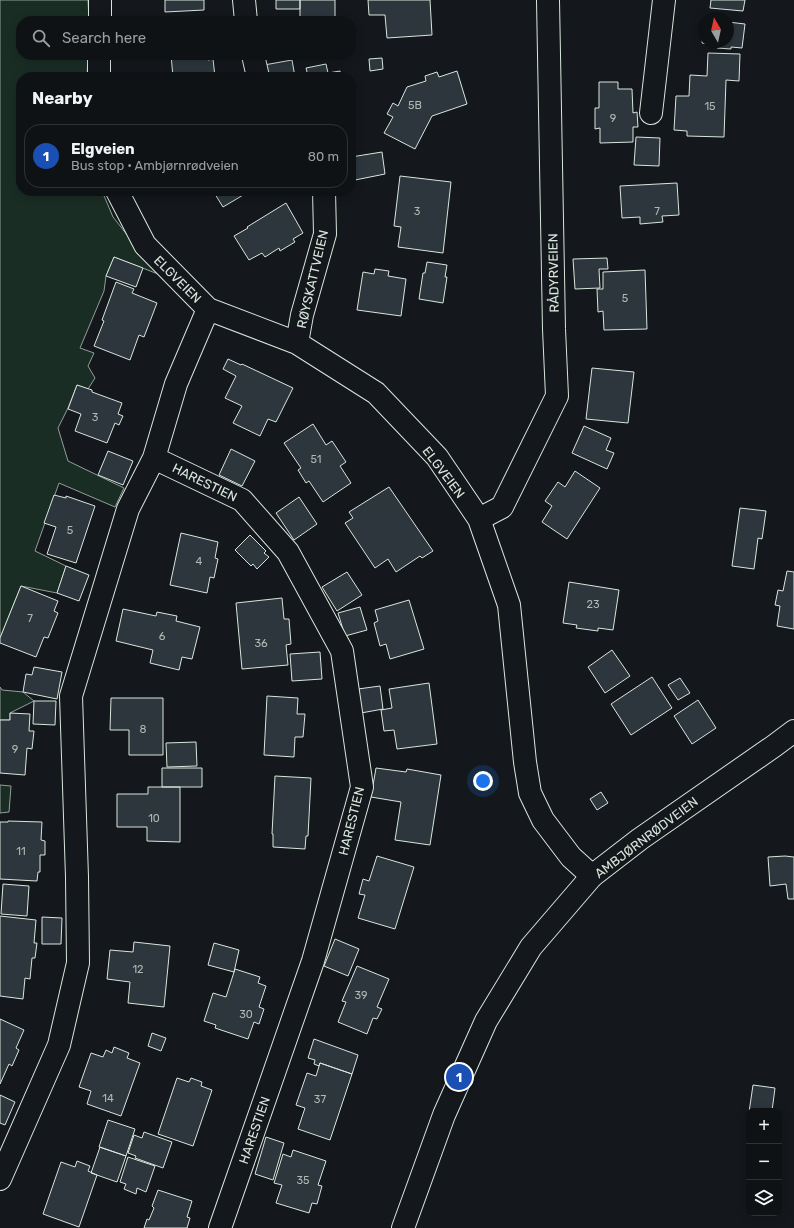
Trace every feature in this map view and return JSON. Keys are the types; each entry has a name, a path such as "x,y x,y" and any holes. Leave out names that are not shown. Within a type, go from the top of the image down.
{"street":[{"path":"100,0 100,16"},
{"path":"244,0 246,16"},
{"name":"RÅDYRVEIEN","path":"479,520 502,507 557,396 554,321 548,0"},
{"path":"650,113 664,0"},
{"path":"99,60 99,72"},
{"path":"254,60 257,72"},
{"name":"ELGVEIEN","path":"120,196 145,245 208,309 297,343 376,393 437,457 479,520 510,605 525,762 530,793 543,820 571,856 592,876"},
{"name":"RØYSKATTVEIEN","path":"297,343 302,315 325,234 324,196"},
{"path":"0,1179 59,1045 78,963 77,877 71,696 128,509 154,458 176,384 208,309"},
{"name":"HARESTIEN","path":"154,458 242,500 288,552 342,651 362,786 313,961 220,1228"},
{"name":"AMBJØRNRØDVEIEN","path":"403,1228 444,1115 486,1021 531,947 592,876 640,839 794,731"}],"green space":[{"path":"0,0 88,0 89,16 16,16 16,60 88,60 87,72 16,72 16,196 104,196 113,217 158,274 114,257 106,276 104,291 80,348 94,353 88,366 95,378 88,389 77,385 58,428 68,461 124,488 115,507 59,483 35,551 66,566 57,593 21,586 0,638"},
{"path":"0,687 2,690 23,692 34,701 10,713 10,720 0,720"},
{"path":"0,785 11,786 9,812 0,813"}],"building":[{"path":"165,0 204,0 204,10 165,12"},
{"path":"276,0 300,0 300,9 276,9"},
{"path":"300,0 335,0 335,16 300,16"},
{"path":"368,0 430,0 432,35 387,38 385,15 369,15"},
{"path":"711,0 745,0 743,11 710,8"},
{"path":"734,23 745,24 742,48 734,47"},
{"path":"708,53 740,54 739,81 726,80 724,137 687,136 687,131 674,130 676,96 689,96 690,75 707,76"},
{"path":"382,58 383,69 370,71 369,59"},
{"path":"171,60 213,60 214,72 173,72"},
{"path":"292,60 294,72 265,72 264,65"},
{"path":"326,64 328,72 307,72 306,68"},
{"path":"457,71 467,104 432,116 415,149 384,133 393,117 387,114 393,103 398,106 407,87 426,81 425,76 437,72 439,77"},
{"path":"599,82 618,82 618,89 632,89 633,113 637,112 638,127 633,127 633,142 600,143 600,128 595,129 595,108 599,108"},
{"path":"636,137 660,138 659,166 634,165"},
{"path":"382,152 385,174 356,180 356,156"},
{"path":"400,176 451,182 443,253 398,247 401,227 394,226"},
{"path":"677,183 679,215 662,216 663,222 640,224 640,217 622,218 620,186"},
{"path":"216,196 242,196 223,207"},
{"path":"286,203 303,233 293,239 295,242 280,251 279,248 265,257 262,253 249,260 234,236"},
{"path":"114,257 143,268 136,287 106,276"},
{"path":"607,258 608,269 599,269 600,288 575,289 573,259"},
{"path":"427,262 447,265 445,277 447,277 443,303 419,299 423,273 425,273"},
{"path":"375,269 389,271 388,276 406,279 401,316 357,310 363,272 374,274"},
{"path":"645,270 647,329 604,330 603,311 598,312 597,289 603,289 603,272"},
{"path":"116,282 134,289 132,293 157,303 144,337 139,335 130,360 94,346 104,321 102,320"},
{"path":"228,359 293,388 276,422 268,419 260,436 233,423 242,406 225,398 236,376 223,369"},
{"path":"592,368 634,372 628,423 586,419"},
{"path":"77,385 122,403 118,414 123,416 119,425 115,423 107,443 75,431 81,414 68,409"},
{"path":"313,424 326,445 332,441 346,462 340,466 351,483 323,502 309,481 306,483 298,470 301,468 284,443"},
{"path":"584,426 611,438 606,450 614,453 607,469 572,453"},
{"path":"231,449 255,461 242,486 219,475"},
{"path":"108,451 133,461 123,485 98,475"},
{"path":"575,471 600,488 567,539 542,522 552,506 545,501 558,482 565,487"},
{"path":"389,487 433,551 422,558 420,556 396,572 388,559 375,568 345,523 353,518 349,512"},
{"path":"54,495 66,498 66,496 95,506 76,563 47,554 56,527 44,523"},
{"path":"299,497 317,524 294,540 276,513"},
{"path":"740,508 766,511 762,539 758,538 754,569 732,566"},
{"path":"181,533 218,542 215,558 218,559 214,578 210,577 207,593 170,585"},
{"path":"250,535 266,551 264,553 269,557 257,569 253,564 251,566 235,550"},
{"path":"66,566 89,575 79,601 57,593"},
{"path":"787,571 794,572 794,629 777,626 780,606 775,605 778,590 783,591"},
{"path":"347,572 362,595 337,611 322,587"},
{"path":"569,582 619,590 613,630 598,628 598,631 576,628 577,625 563,623"},
{"path":"21,586 58,601 54,611 58,613 48,638 44,637 36,657 0,643 0,638"},
{"path":"282,598 284,619 289,619 291,644 286,645 288,665 242,669 236,603"},
{"path":"409,600 424,649 390,659 386,644 380,646 374,623 378,621 375,610"},
{"path":"360,607 367,630 345,636 338,613"},
{"path":"123,609 156,616 157,612 177,616 176,621 200,627 192,659 182,657 179,670 150,663 153,650 116,641"},
{"path":"612,650 630,676 605,693 588,667"},
{"path":"320,652 322,679 292,681 290,654"},
{"path":"34,667 62,672 57,699 23,692 26,674 32,675"},
{"path":"652,677 672,708 631,735 611,704"},
{"path":"680,678 690,693 678,700 668,685"},
{"path":"429,683 437,744 397,749 394,730 384,731 381,710 392,708 389,689"},
{"path":"380,686 383,709 361,713 358,689"},
{"path":"267,696 298,698 297,714 305,714 303,737 295,737 294,757 264,755"},
{"path":"111,698 163,698 163,755 129,755 129,730 110,730"},
{"path":"698,700 716,728 692,744 674,716"},
{"path":"34,701 56,701 55,725 33,724"},
{"path":"10,713 30,714 29,731 34,731 32,749 27,748 25,775 0,773 0,720 10,720"},
{"path":"196,742 197,766 167,767 166,743"},
{"path":"162,768 202,768 202,787 162,787"},
{"path":"376,768 406,772 407,769 441,775 430,845 395,840 401,802 371,797"},
{"path":"275,776 311,778 308,836 306,836 305,849 273,847 272,834"},
{"path":"148,787 180,787 180,842 147,841 147,827 117,827 117,794 148,794"},
{"path":"601,792 608,803 597,810 590,799"},
{"path":"0,822 42,822 41,840 45,841 45,855 40,855 40,872 38,872 37,881 0,879"},
{"path":"377,856 414,867 395,929 358,918 365,895 359,894 363,879 369,881"},
{"path":"768,857 794,857 794,899 788,899 786,884 770,886"},
{"path":"3,884 29,886 27,916 1,914"},
{"path":"0,916 36,920 34,943 37,943 35,958 32,958 30,979 25,978 23,999 0,996"},
{"path":"42,917 62,918 61,944 42,944"},
{"path":"335,939 359,949 348,976 324,966"},
{"path":"134,942 170,946 164,1007 128,1003 130,982 107,979 110,950 133,952"},
{"path":"214,943 239,950 234,972 208,965"},
{"path":"357,966 389,979 377,1007 382,1009 377,1019 373,1018 367,1034 338,1022 346,1002 342,1001"},
{"path":"235,969 260,977 258,983 266,986 259,1007 264,1009 259,1024 254,1022 248,1039 215,1028 216,1025 204,1021 213,993 226,997"},
{"path":"0,1019 24,1030 16,1048 19,1050 12,1066 9,1064 0,1084"},
{"path":"152,1033 166,1038 161,1051 148,1046"},
{"path":"314,1039 358,1055 352,1074 320,1063 319,1066 314,1064 315,1060 308,1058"},
{"path":"114,1047 129,1053 127,1058 140,1063 121,1116 87,1104 91,1091 79,1087 91,1053 103,1057 106,1050 112,1053"},
{"path":"320,1063 352,1074 330,1140 298,1129 305,1108 296,1105 307,1073 316,1076"},
{"path":"177,1078 189,1082 191,1078 202,1082 201,1086 212,1090 193,1146 158,1134"},
{"path":"753,1085 775,1088 772,1108 749,1108"},
{"path":"0,1095 15,1102 5,1125 0,1123"},
{"path":"108,1120 135,1129 126,1156 99,1147"},
{"path":"144,1132 172,1142 163,1168 135,1158 136,1156 128,1153 134,1135 142,1138"},
{"path":"266,1137 284,1143 273,1180 255,1174"},
{"path":"100,1147 126,1156 117,1182 91,1173"},
{"path":"293,1150 326,1161 318,1185 322,1186 317,1204 312,1203 309,1213 276,1203 282,1185 274,1183 283,1154 291,1157"},
{"path":"128,1157 155,1166 146,1192 137,1188 136,1194 124,1189 126,1184 120,1182"},
{"path":"77,1161 90,1166 88,1171 97,1175 79,1227 43,1214 61,1162 75,1167"},
{"path":"158,1190 192,1201 187,1217 190,1218 187,1228 144,1228 147,1219 149,1220 154,1208 152,1206"}],"place":[{"name":"Elgveien","path":"459,1077"}]}
